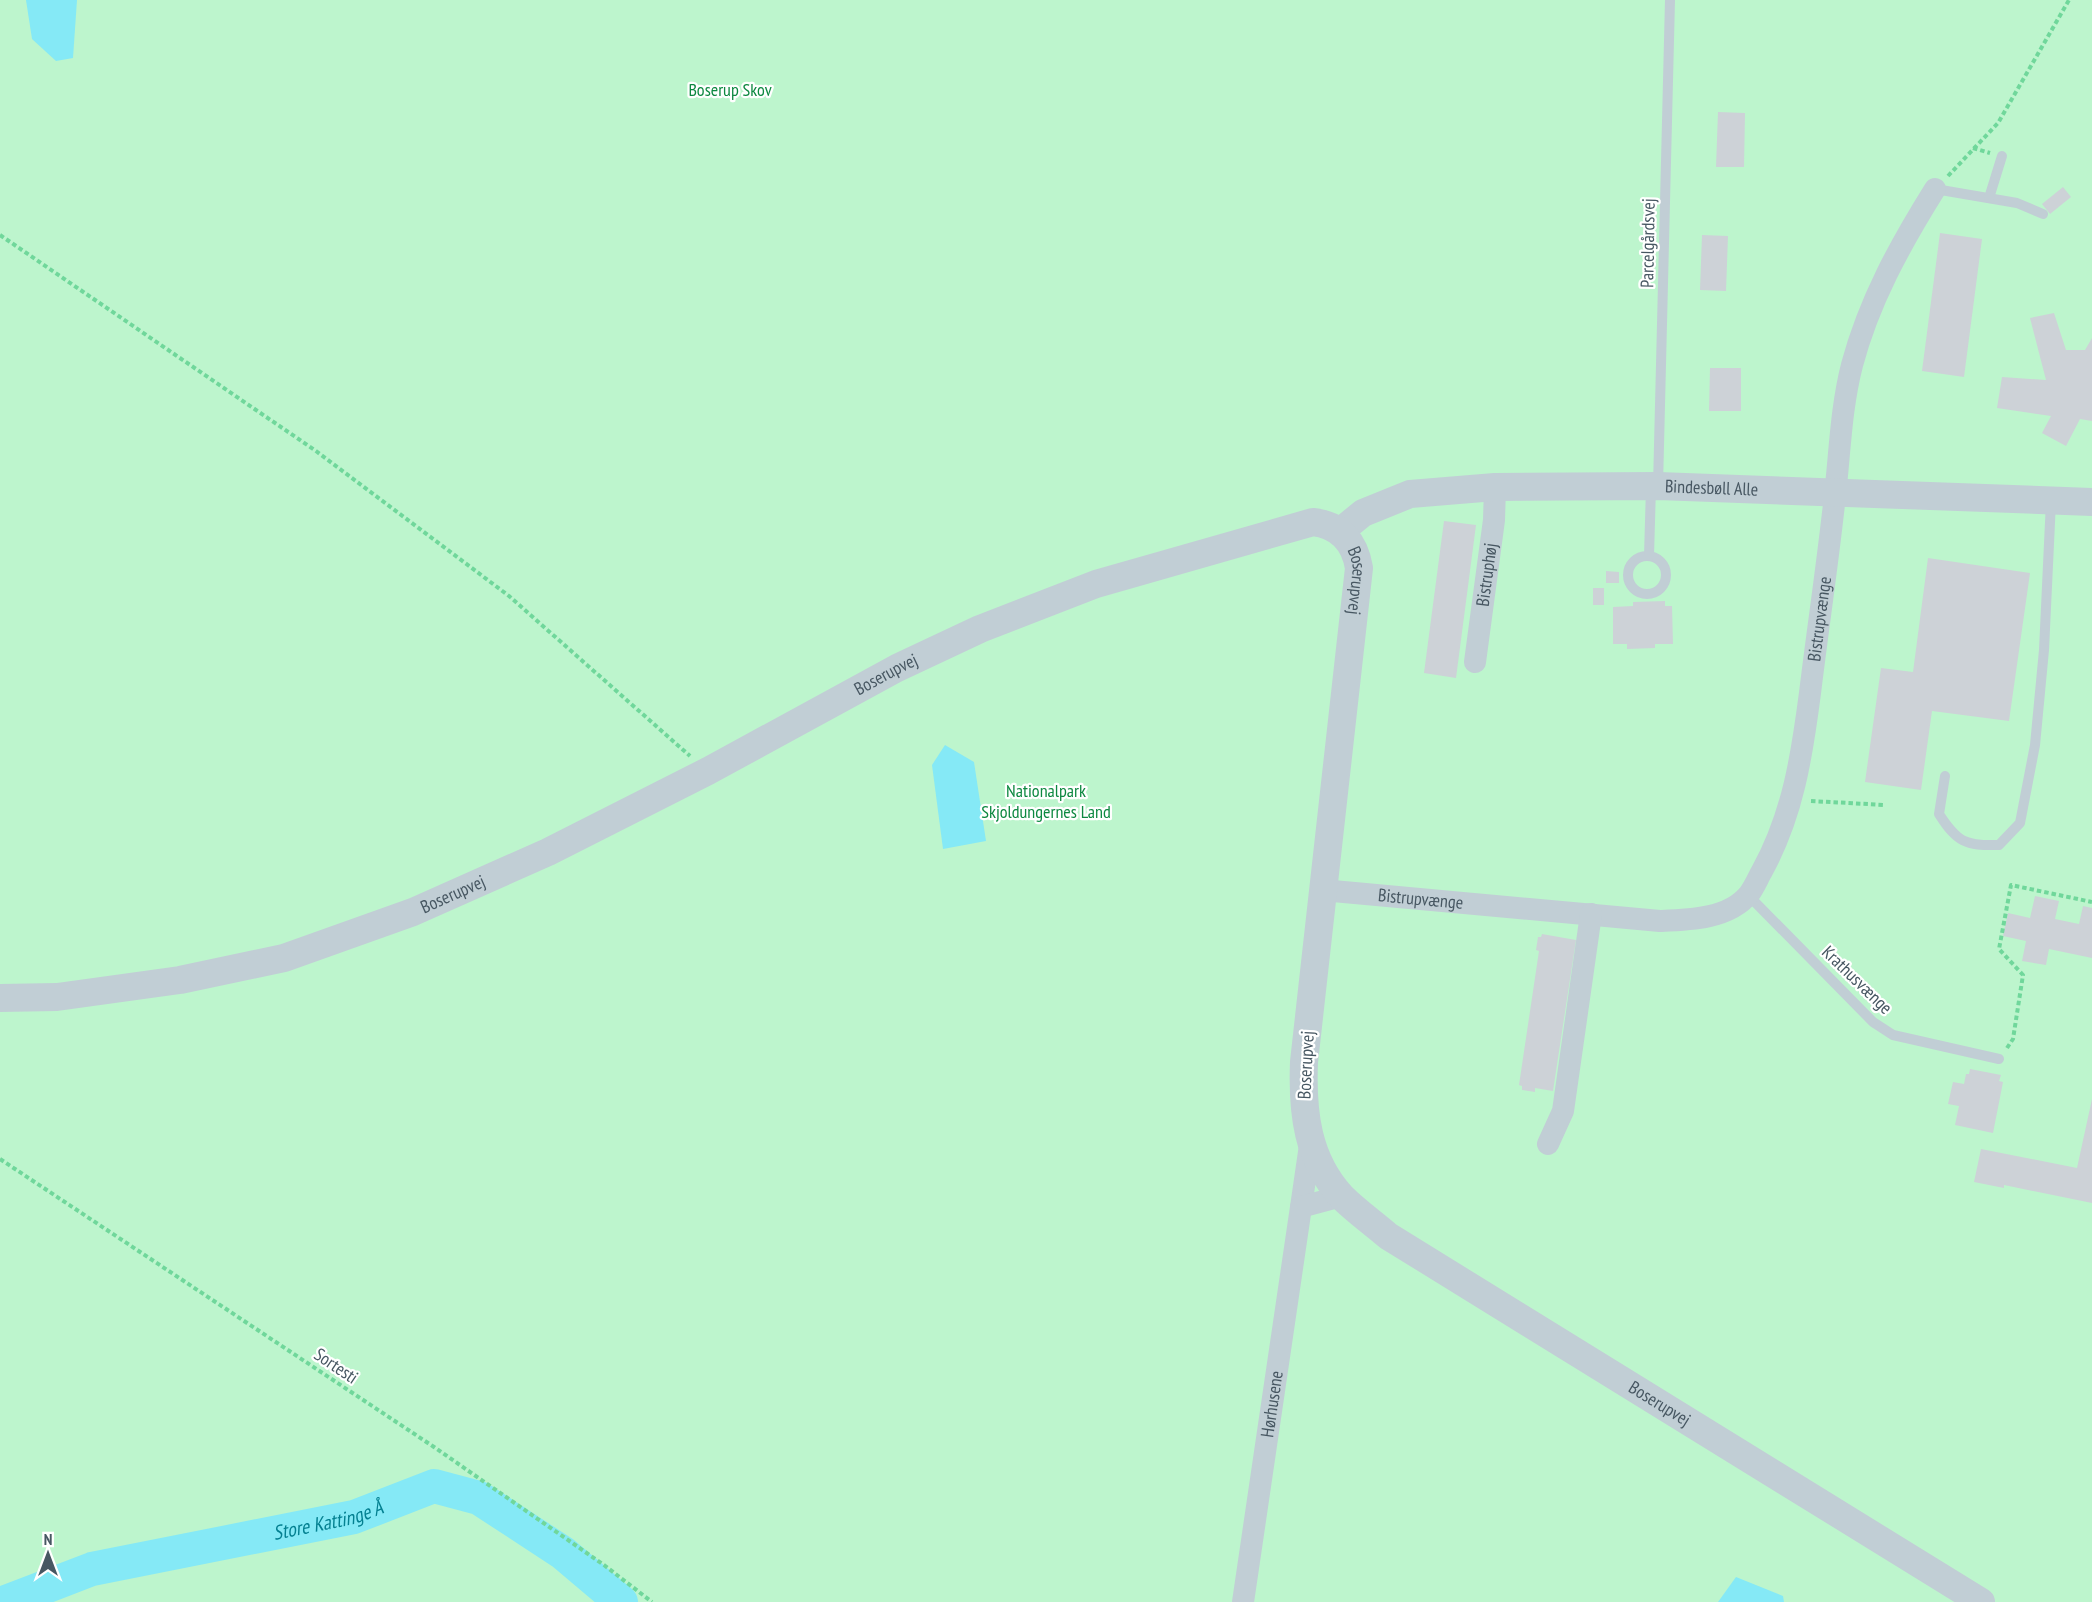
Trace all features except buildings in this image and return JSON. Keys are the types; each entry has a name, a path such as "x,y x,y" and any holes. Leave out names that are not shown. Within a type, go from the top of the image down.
{"street":[{"name":"Bistrupvænge","path":"1322,890 1660,921 1693,920 1723,912 1748,895 1773,851 1793,800 1805,729 1836,493 1840,429 1856,354 1872,303 1900,244 1935,189"},
{"name":"Bindesbøll Alle","path":"1341,531 1363,513 1410,494 1495,487 1654,487 2092,502"},
{"name":"Bistruphøj","path":"1475,662 1494,520 1495,487"},
{"name":"Boserupvej","path":"0,998 57,997 180,980 284,958 413,912 548,852 708,771 897,668 980,629 1096,584 1313,522 1341,531 1354,549 1359,568 1322,890 1302,1102 1310,1144 1341,1196 1388,1236 1981,1602"},
{"path":"1548,1144 1563,1111 1591,914"},
{"name":"Hørhusene","path":"1243,1602 1310,1144"},
{"path":"1301,1207 1341,1196"}],"lane":[{"name":"Parcelgårdsvej","path":"1649,556 1654,487 1670,0"},
{"path":"1989,198 2002,156"},
{"path":"1935,189 2017,203 2043,214"},
{"path":"1945,776 1939,813 1953,834 1972,846 1999,845 2020,823 2035,745 2044,650 2051,501"},
{"name":"Krathusvænge","path":"1748,895 1873,1022 1893,1035 2000,1059"}],"path":[{"path":"1935,189 1998,123 2069,0"},
{"path":"0,235 316,451 509,596 708,771"},
{"path":"1793,800 1885,805"},
{"path":"2000,1059 2013,1039 2023,975 1999,950 2011,885 2092,902"},
{"name":"Sortesti","path":"0,1159 434,1447 604,1565 652,1602"}],"green space":[{"name":"Nationalpark Skjoldungernes Land","path":"0,0 2092,0 2092,1602 0,1602"}],"water":[{"path":"26,0 77,0 73,58 56,61 32,39"},
{"path":"945,745 974,762 986,841 943,849 932,765"},
{"path":"1736,1577 1783,1596 1784,1602 1718,1602"}],"waterway":[{"name":"Store Kattinge Å","path":"6,1602 92,1569 354,1517 434,1486 479,1498 563,1553 621,1602"}],"park label":[{"name":"Boserup Skov","path":"730,90"}]}
